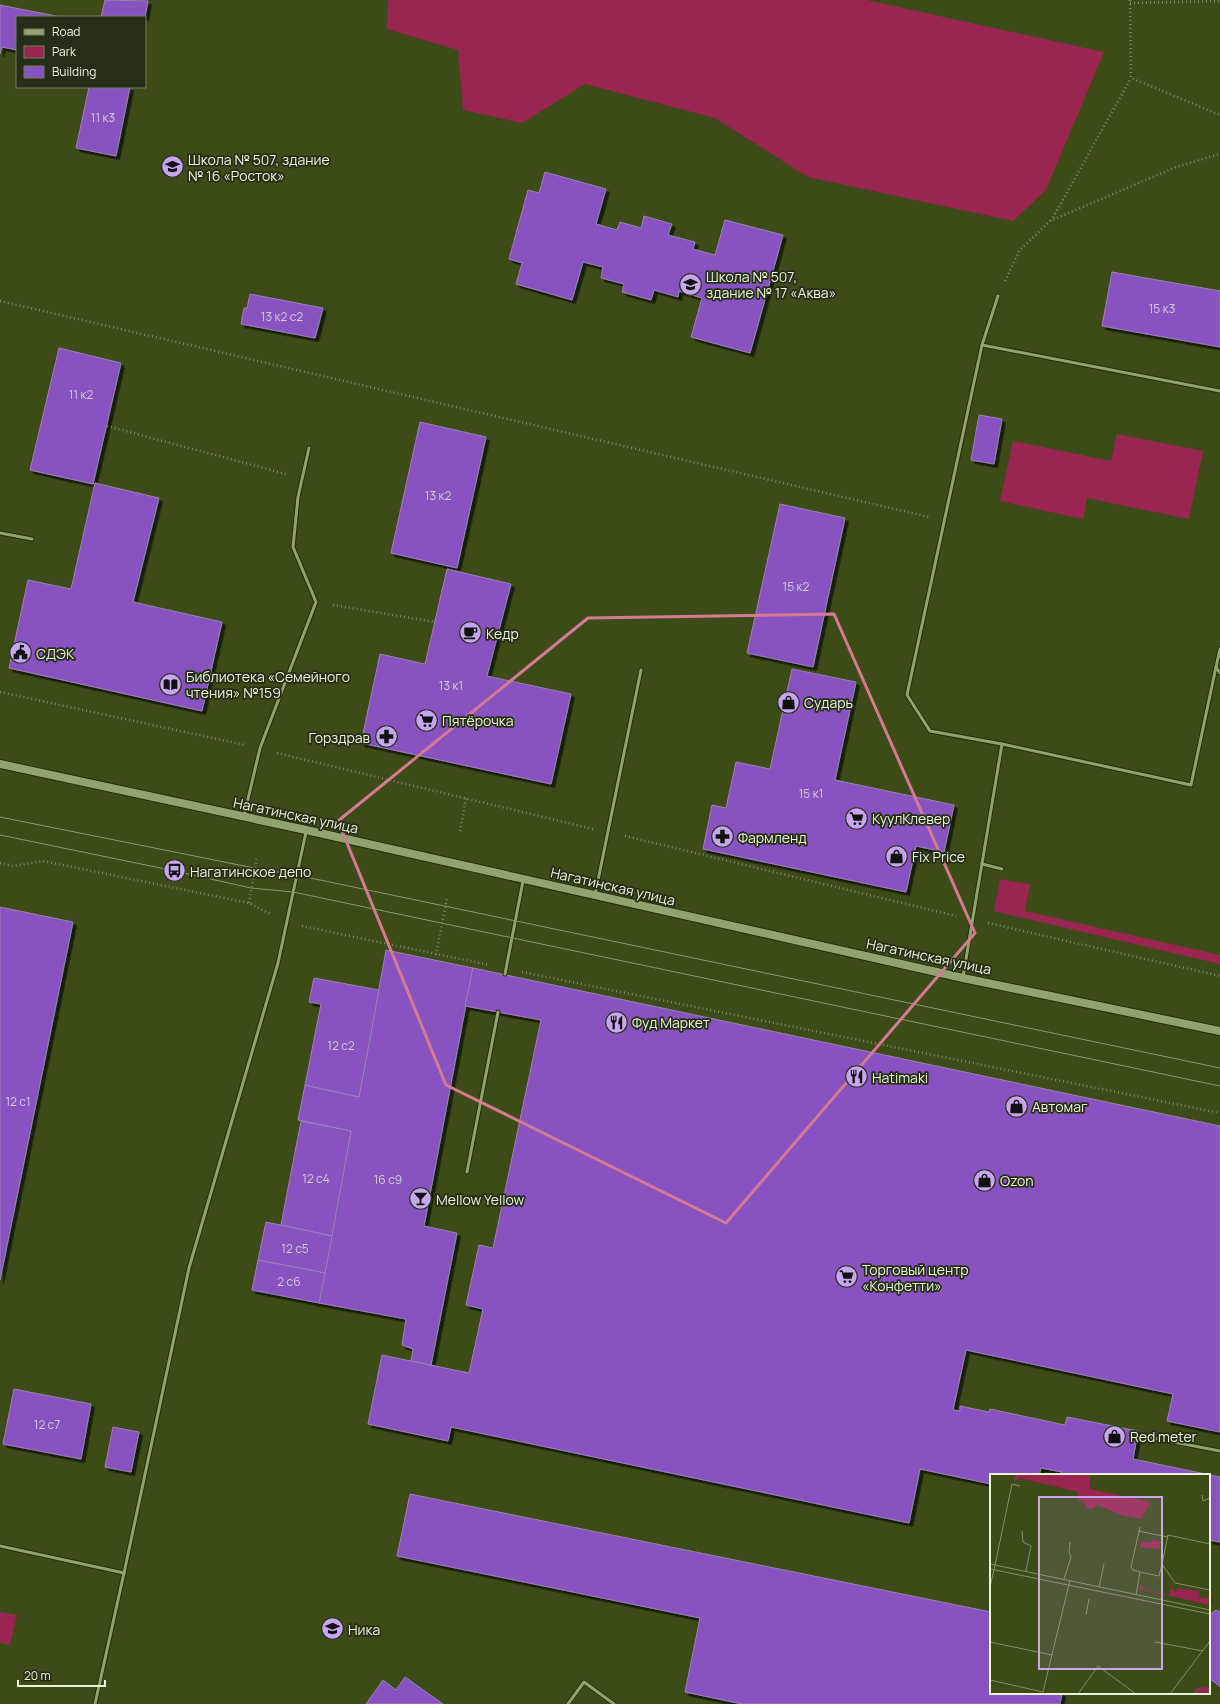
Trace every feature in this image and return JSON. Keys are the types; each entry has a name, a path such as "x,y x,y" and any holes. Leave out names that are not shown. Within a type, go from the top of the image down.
{"street":[{"name":"Нагатинская улица","path":"0,764 244,816 963,978 1220,1031"}],"lane":[{"path":"998,296 982,345 907,695 930,731 1002,744 1191,785 1220,649"},
{"path":"982,345 1220,391"},
{"path":"244,816 260,748 316,602 293,547 298,497 309,448"},
{"path":"0,533 32,539"},
{"path":"1216,667 1220,673"},
{"path":"595,895 641,670"},
{"path":"963,978 1002,744"},
{"path":"95,1704 189,1268 278,963 306,830"},
{"path":"982,864 1002,869"},
{"path":"505,974 524,879"},
{"path":"467,1172 498,1012"},
{"path":"1148,1437 1220,1450"},
{"path":"0,1546 124,1573"},
{"path":"568,1704 584,1682 614,1704"}],"path":[{"path":"998,296 1019,251 1050,221 1131,78 1130,2 1220,1"},
{"path":"1131,78 1220,115"},
{"path":"1050,221 1176,167 1220,154"},
{"path":"0,301 944,520"},
{"path":"107,426 302,479"},
{"path":"316,602 435,622"},
{"path":"0,692 260,748 973,920 1220,976"},
{"path":"460,831 466,798"},
{"path":"249,903 257,857"},
{"path":"0,863 13,866 44,861 249,903 286,923 506,969 1220,1113"},
{"path":"436,954 446,898"}],"highlighted area":[{"path":"834,614 975,933 726,1223 446,1085 338,821 588,618"}],"green space":[{"path":"388,0 867,0 1104,52 1046,190 1013,221 808,177 715,118 585,84 522,123 463,110 458,50 387,29"},
{"path":"1117,434 1203,451 1189,519 1087,498 1083,519 1000,501 1013,441 1111,461"},
{"path":"1000,879 1030,884 1025,911 1220,955 1220,964 994,911"},
{"path":"0,1612 17,1615 10,1645 0,1643"}],"building":[{"path":"105,0 148,1 145,16 101,16"},
{"path":"0,5 56,16 16,16 16,50 2,47 0,54"},
{"path":"89,88 130,88 116,156 76,148"},
{"path":"545,172 606,189 596,224 617,230 620,222 641,228 644,216 672,224 668,235 695,242 693,249 715,255 725,220 783,235 750,353 691,337 702,298 679,291 678,297 654,290 651,300 622,292 624,284 601,278 603,267 583,262 572,300 516,284 522,263 509,259 528,190 539,193"},
{"path":"1112,272 1220,291 1220,347 1102,326"},
{"path":"250,294 323,308 315,338 241,324 244,308 247,308"},
{"path":"59,348 121,363 93,484 30,470"},
{"path":"979,415 1002,419 994,464 971,460"},
{"path":"420,422 486,437 457,568 391,553"},
{"path":"95,483 159,498 133,602 222,622 202,711 9,668 28,580 71,589"},
{"path":"780,504 845,518 813,667 747,653"},
{"path":"447,569 511,584 487,676 571,694 551,784 361,743 380,654 425,664"},
{"path":"792,669 856,682 835,780 954,805 944,852 916,846 906,892 703,849 712,805 726,808 736,762 770,769"},
{"path":"0,907 73,922 0,1280"},
{"path":"386,950 473,968 424,1226 457,1233 431,1365 411,1361 413,1349 402,1345 406,1319 319,1303 351,1131 298,1120 305,1085 359,1097"},
{"name":"Торговый центр «Конфетти»","path":"473,968 1220,1126 1220,1432 1167,1421 1173,1394 966,1350 953,1410 960,1411 960,1406 989,1412 990,1409 1065,1425 1067,1417 1138,1431 1133,1459 1206,1474 1061,1474 1062,1472 1041,1468 1039,1474 990,1474 990,1484 920,1469 909,1523 451,1427 448,1441 368,1424 382,1355 469,1373 483,1309 466,1305 479,1245 493,1248 541,1020 465,1006"},
{"path":"314,978 379,990 359,1097 305,1085 321,1004 309,1002"},
{"path":"301,1121 351,1131 332,1236 281,1225"},
{"path":"266,1222 332,1236 325,1273 258,1260"},
{"path":"258,1260 325,1273 319,1303 252,1290"},
{"path":"14,1389 91,1404 81,1459 3,1444"},
{"path":"113,1427 139,1432 131,1472 105,1467"},
{"name":"Торговый центр «Конфетти»","path":"1210,1475 1220,1477 1220,1542 1210,1540"},
{"path":"410,1494 990,1612 990,1694 1062,1694 1060,1704 742,1704 685,1692 700,1618 397,1556"},
{"path":"1216,1610 1220,1612 1220,1687 1210,1679 1210,1614"},
{"path":"405,1677 443,1704 366,1704 383,1680 396,1690"}],"tram line":[{"path":"0,817 254,868 296,875 1220,1068"},
{"path":"0,835 251,888 293,892 1220,1086"}],"place":[{"name":"Школа № 507, здание № 16 «Росток»","path":"173,167"},
{"name":"Школа № 507, здание № 17 «Аква»","path":"690,284"},
{"name":"Кедр","path":"471,633"},
{"name":"СДЭК","path":"20,653"},
{"name":"Библиотека «Семейного чтения» №159","path":"171,684"},
{"name":"Сударь","path":"788,702"},
{"name":"Пятёрочка","path":"427,720"},
{"name":"Горздрав","path":"386,737"},
{"name":"КуулКлевер","path":"856,818"},
{"name":"Фармленд","path":"723,837"},
{"name":"Fix Price","path":"896,856"},
{"name":"Нагатинское депо","path":"175,871"},
{"name":"Фуд Маркет","path":"616,1022"},
{"name":"Hatimaki","path":"856,1077"},
{"name":"Автомаг","path":"1016,1106"},
{"name":"Ozon","path":"984,1180"},
{"name":"Mellow Yellow","path":"420,1199"},
{"name":"Торговый центр «Конфетти»","path":"846,1277"},
{"name":"Red meter","path":"1114,1436"},
{"name":"Ника","path":"332,1629"}]}
